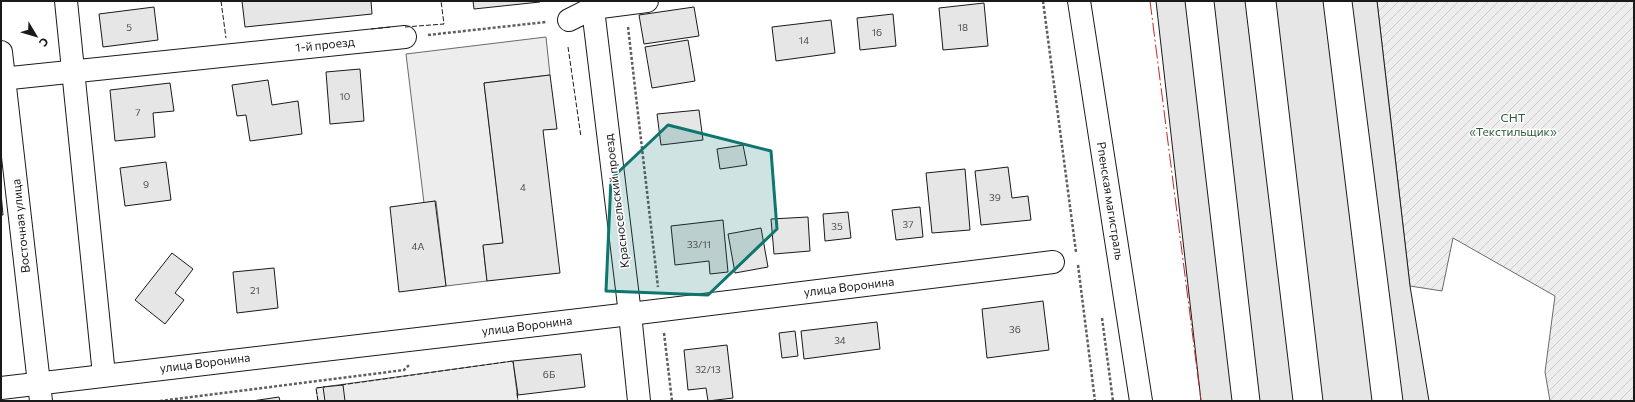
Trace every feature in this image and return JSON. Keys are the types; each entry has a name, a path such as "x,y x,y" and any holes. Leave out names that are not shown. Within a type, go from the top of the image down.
{"street":[{"path":"66,1 104,375"},
{"path":"569,20 593,4 626,4 647,1"},
{"name":"Рпенская магистраль","path":"1079,1 1141,401"},
{"name":"Красносельский проезд","path":"593,4 639,401"},
{"name":"1-й проезд","path":"2,78 405,37"},
{"name":"Восточная улица","path":"1,52 2,78 40,392"},
{"name":"улица Воронина","path":"1,388 40,392 104,375 630,314 1052,262"}],"path":[{"path":"1043,1 1095,401"},
{"path":"626,4 672,401"},
{"path":"405,37 569,20"},
{"path":"160,401 404,370 430,337"}],"highlighted area":[{"path":"668,125 771,151 777,229 708,295 606,291 611,179"}],"green space":[{"name":"СНТ «Текстильщик»","path":"1377,1 1634,1 1634,401 1550,401 1545,372 1555,296 1453,238 1442,291 1410,286"}],"shaded area":[{"path":"546,37 550,75 484,83 503,243 483,246 487,281 446,286 436,201 424,203 406,54"},
{"path":"513,361 518,401 318,401 316,388"}],"building":[{"path":"242,1 371,1 372,14 245,27"},
{"path":"473,1 540,1 540,2 474,9"},
{"path":"1156,1 1185,1 1232,401 1201,401"},
{"path":"1214,1 1245,1 1293,401 1260,401"},
{"path":"1276,1 1323,1 1372,401 1323,401"},
{"path":"1352,1 1377,1 1410,286 1429,401 1403,401"},
{"path":"984,3 988,46 943,50 939,8"},
{"path":"154,7 158,40 103,47 99,14"},
{"path":"694,7 699,36 644,44 639,15"},
{"path":"893,14 896,46 860,50 857,18"},
{"path":"831,20 835,53 776,61 772,27"},
{"path":"688,40 695,81 652,88 645,47"},
{"path":"360,69 364,121 330,124 326,72"},
{"path":"550,75 557,129 543,130 560,273 487,281 483,245 503,243 484,83"},
{"path":"268,80 272,105 298,101 302,134 250,141 246,115 237,116 232,85"},
{"path":"170,83 174,111 153,113 155,137 115,141 110,90"},
{"path":"699,110 703,140 661,145 657,114"},
{"path":"743,145 747,165 720,169 717,149"},
{"path":"166,162 171,200 125,206 120,168"},
{"path":"1008,167 1012,198 1028,196 1031,220 981,225 975,171"},
{"path":"965,169 970,230 932,233 926,173"},
{"path":"1,193 3,215 1,215"},
{"path":"435,201 446,286 399,292 390,207"},
{"path":"920,207 923,237 896,240 892,210"},
{"path":"848,212 851,238 825,241 823,214"},
{"path":"808,217 810,251 774,254 771,219"},
{"path":"723,220 728,272 710,274 709,261 675,265 671,226"},
{"path":"761,228 768,267 735,273 728,234"},
{"path":"172,253 193,269 175,293 184,300 165,324 135,300"},
{"path":"274,268 278,308 237,313 233,272"},
{"path":"1043,301 1049,350 987,358 982,309"},
{"path":"877,322 880,349 804,359 801,331"},
{"path":"795,331 798,356 782,358 779,333"},
{"path":"727,345 733,398 708,401 706,388 688,390 684,350"},
{"path":"581,354 585,387 518,395 513,361"},
{"path":"343,385 345,401 325,401 323,387"},
{"path":"279,397 280,401 252,401"}],"fence":[{"path":"221,1 226,38"},
{"path":"405,27 444,24 441,1"},
{"path":"371,29 391,27"},
{"path":"568,47 581,137"},
{"path":"341,385 513,361 513,363"},
{"path":"318,401 316,388 325,387"},
{"path":"517,393 518,401"}],"power":[{"path":"1150,1 1201,401"}]}
